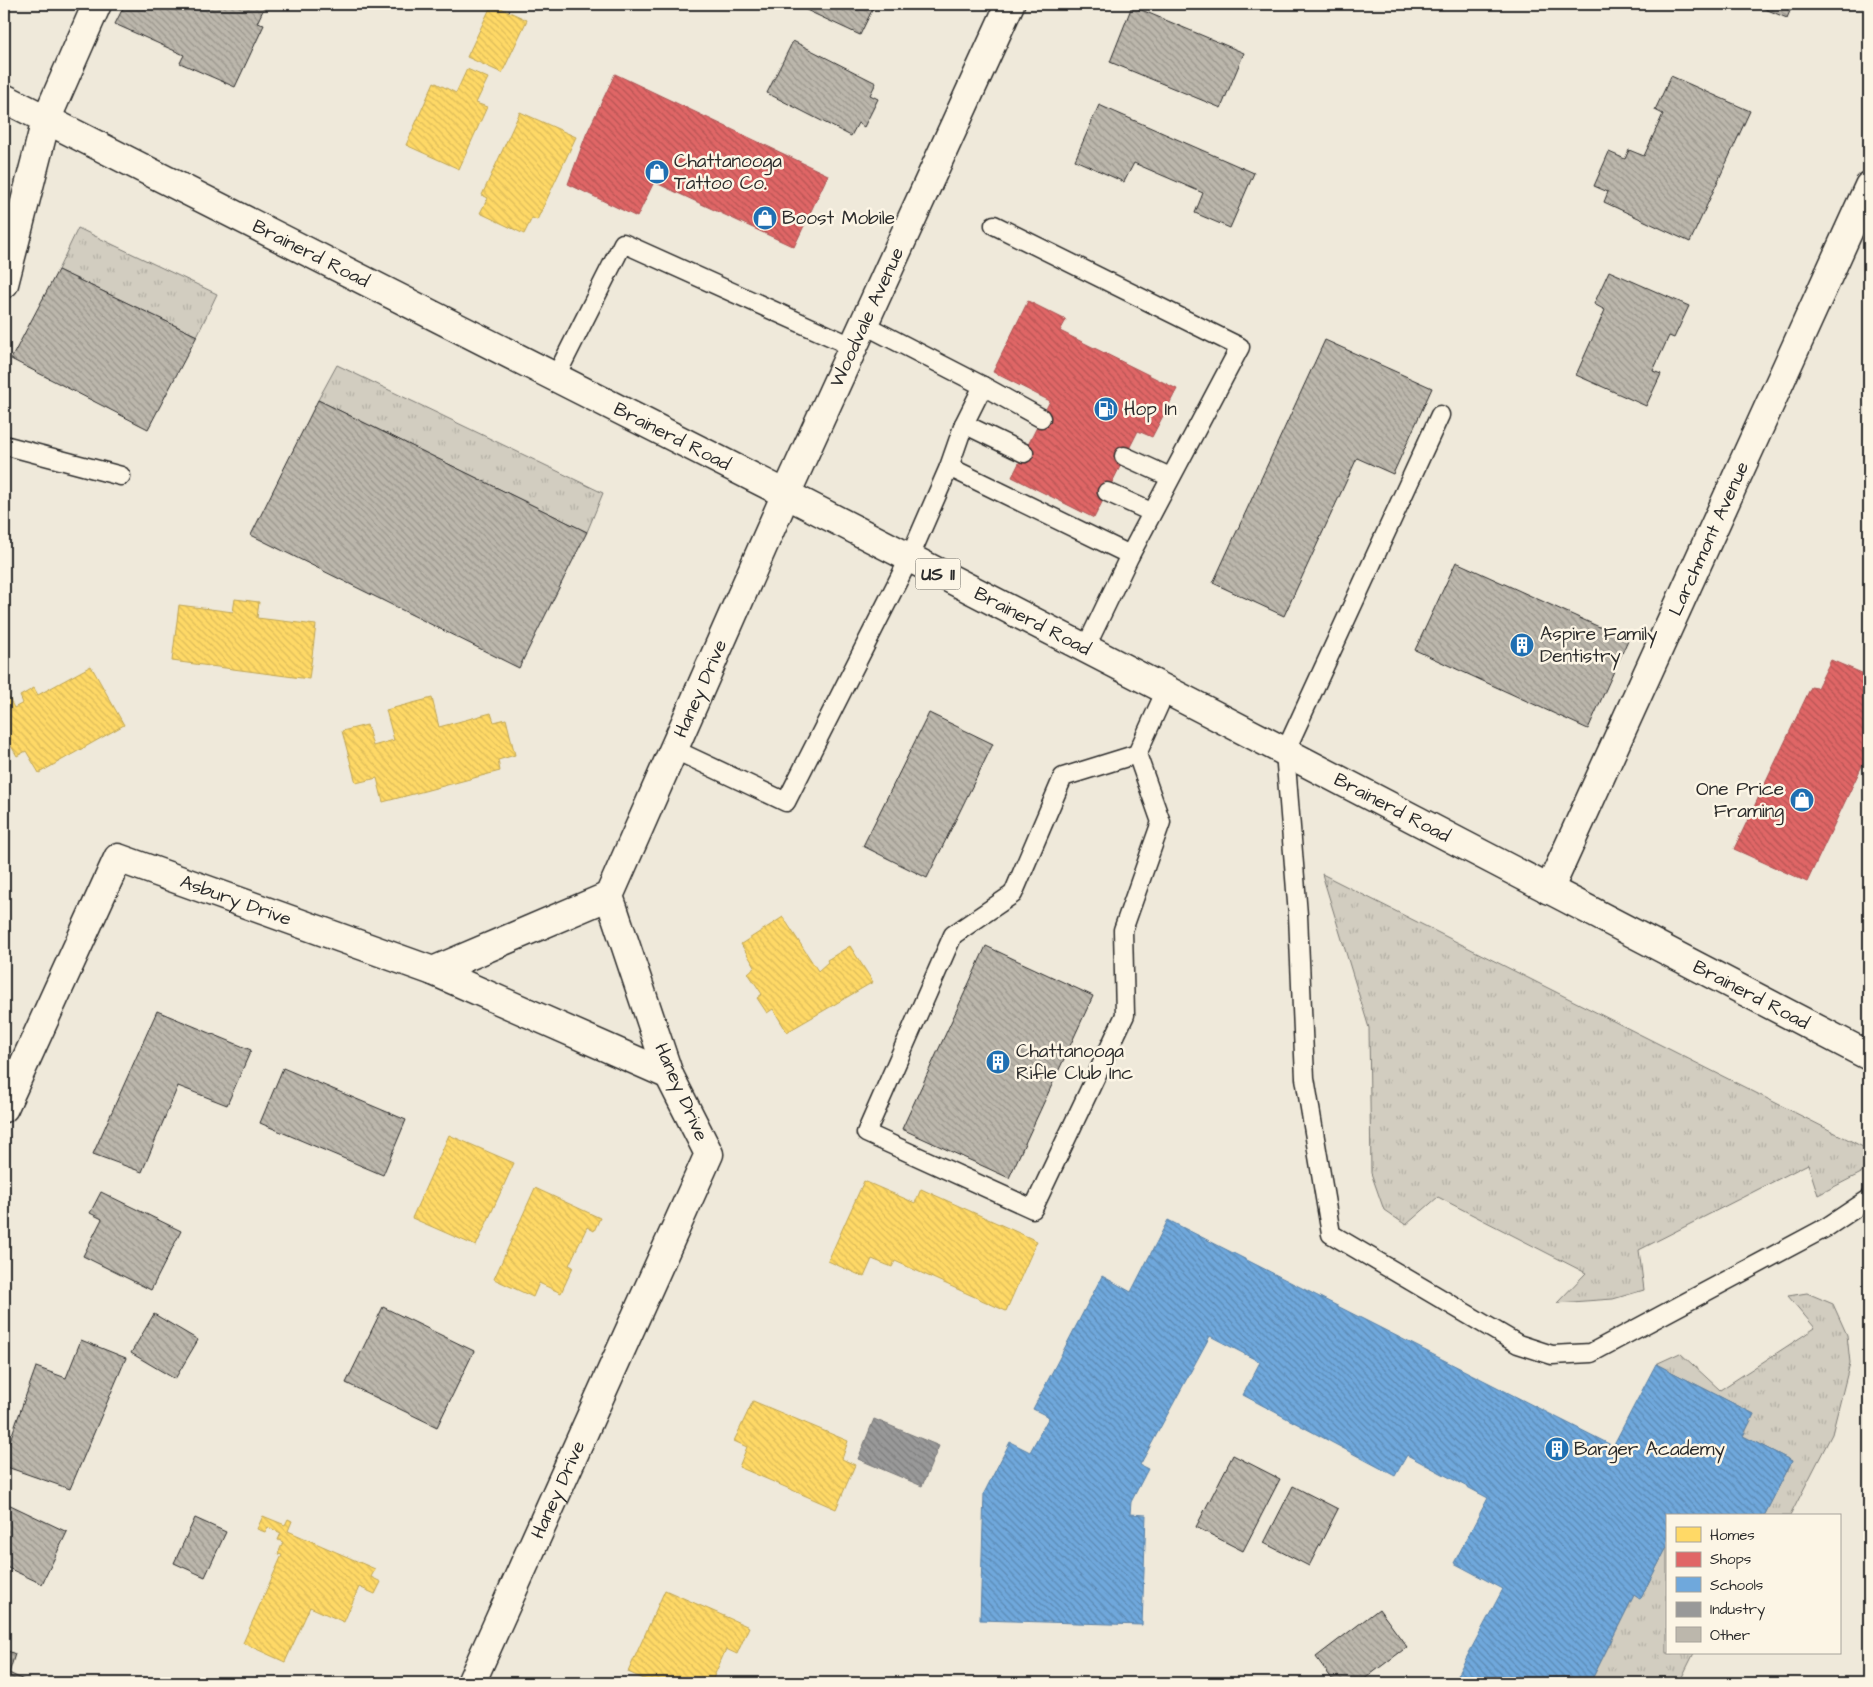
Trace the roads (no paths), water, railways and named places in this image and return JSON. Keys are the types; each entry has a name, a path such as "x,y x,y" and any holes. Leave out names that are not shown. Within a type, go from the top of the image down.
{"street":[{"path":"4,284 8,246 46,120 97,4"},
{"name":"Woodvale Avenue","path":"786,494 1010,4"},
{"name":"Brainerd Road","path":"4,98 786,494 1869,1056"},
{"name":"Larchmont Avenue","path":"1549,890 1869,186"},
{"name":"Haney Drive","path":"471,1683 709,1154 669,1075 609,896 786,494"},
{"name":"Asbury Drive","path":"4,1108 118,858 432,971"},
{"path":"432,971 609,896"},
{"path":"432,971 669,1075"}],"lane":[{"path":"994,225 1240,347 1210,407 1151,512 1084,649"},
{"path":"555,378 623,243 983,386 1041,418"},
{"path":"673,750 786,802 909,559 949,467 964,424 983,386"},
{"path":"1440,415 1285,752 1298,914 1305,1078 1331,1234 1518,1344 1552,1355 1591,1353 1827,1227 1869,1199"},
{"path":"964,424 1024,453"},
{"path":"4,445 121,476"},
{"path":"1124,456 1170,477"},
{"path":"949,467 1130,555"},
{"path":"1107,492 1151,512"},
{"path":"1137,754 1063,776 1013,894 953,935 866,1133 1033,1209 1125,1015 1123,930 1161,822 1137,754 1166,690"}],"place":[{"name":"Chattanooga Tattoo Co.","path":"657,172"},
{"name":"Boost Mobile","path":"765,218"},
{"name":"Hop In","path":"1106,409"},
{"name":"Aspire Family Dentistry","path":"1522,645"},
{"name":"One Price Framing","path":"1802,800"},
{"name":"Chattanooga Rifle Club Inc","path":"998,1062"},
{"name":"Barger Academy","path":"1557,1449"}]}
